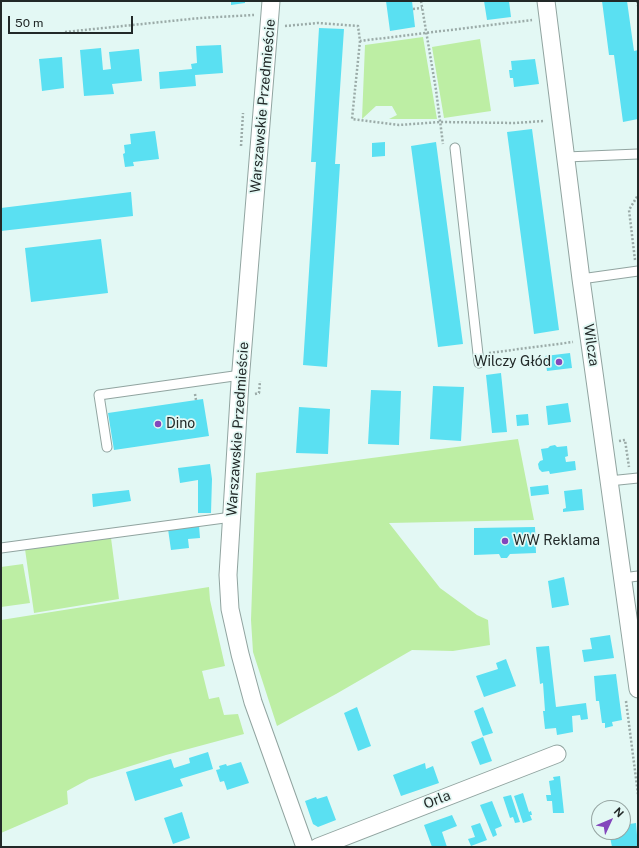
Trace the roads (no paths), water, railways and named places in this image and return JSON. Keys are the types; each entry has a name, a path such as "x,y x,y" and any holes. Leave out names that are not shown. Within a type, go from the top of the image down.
{"street":[{"name":"Wilcza","path":"546,1 581,279 609,481 630,577 638,689"},
{"name":"Warszawskie Przedmieście","path":"271,7 241,375 232,517 229,582 230,609 253,702 304,847"},
{"name":"Orla","path":"318,847 557,754"}],"lane":[{"path":"455,148 478,363"},
{"path":"566,156 638,154"},
{"path":"581,279 637,265"},
{"path":"107,447 99,395 241,375"},
{"path":"609,481 638,478"},
{"path":"1,548 232,517"}],"place":[{"name":"Wilczy Głód","path":"559,362"},
{"name":"Dino","path":"158,424"},
{"name":"WW Reklama","path":"505,541"}]}
